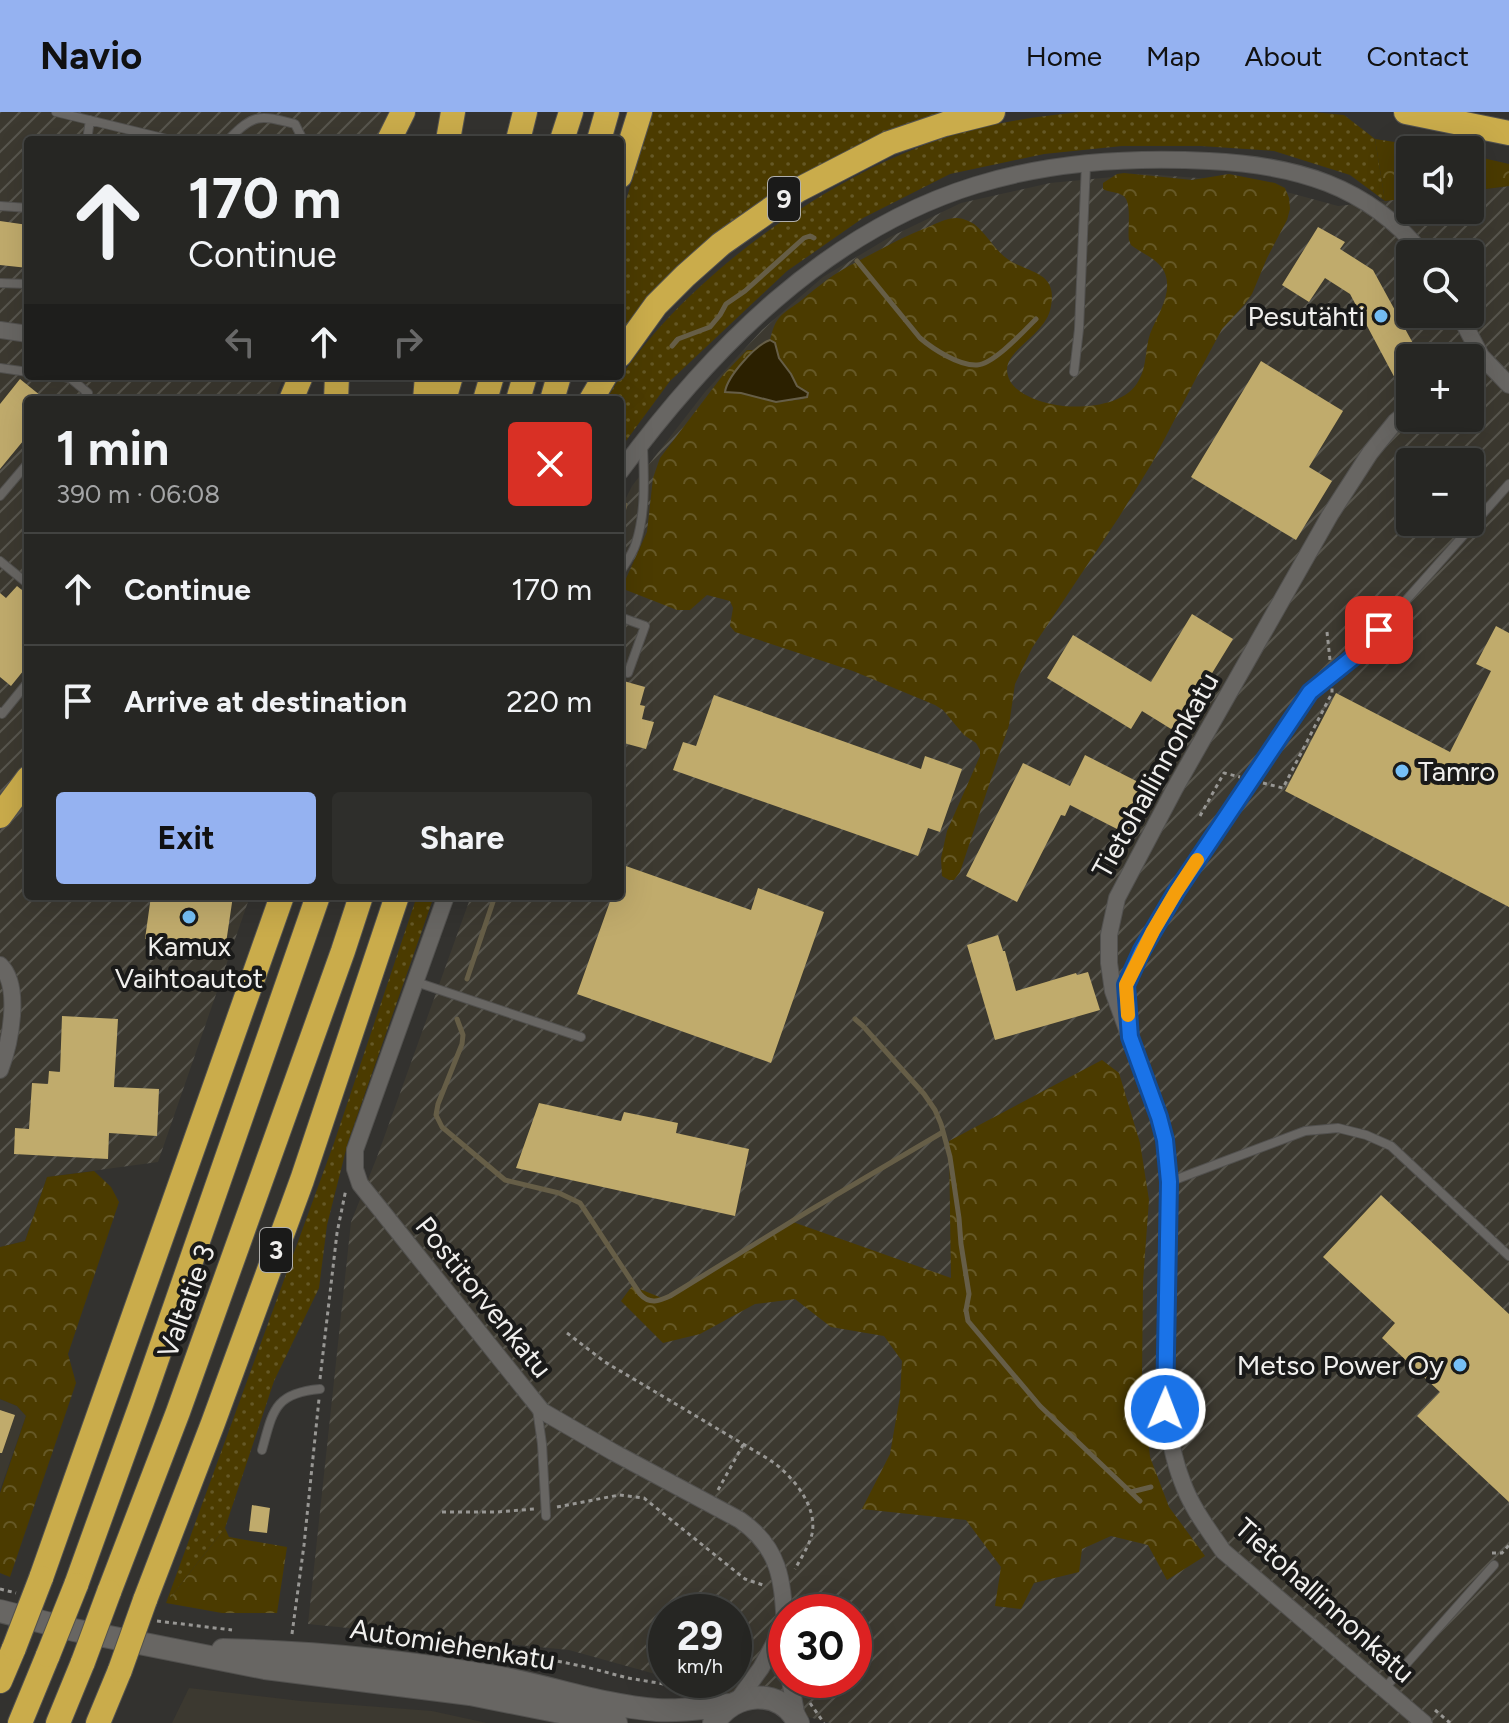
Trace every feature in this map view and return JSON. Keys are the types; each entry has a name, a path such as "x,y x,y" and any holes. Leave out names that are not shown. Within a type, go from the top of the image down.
{"highway":[{"path":"449,136 453,112"},
{"path":"519,136 525,112"},
{"path":"563,136 571,112"},
{"path":"600,136 607,112"},
{"path":"624,163 640,112"},
{"name":"9","path":"624,349 656,305 685,276 721,244 798,190 889,143 993,112"},
{"path":"1406,112 1509,131"},
{"path":"1452,112 1509,131"},
{"path":"393,136 402,114"},
{"path":"0,816 24,783"},
{"path":"269,929 272,900"},
{"path":"0,1681 41,1578 280,900"},
{"name":"Valtatie 3","path":"20,1723 76,1585 317,900"},
{"name":"Valtatie 3","path":"58,1723 189,1383 360,900"},
{"name":"3","path":"98,1723 302,1180 396,900"}],"main road":[{"name":"Automiehenkatu","path":"0,1611 74,1630 265,1668 470,1694 616,1723"},
{"name":"Automiehenkatu","path":"166,1648 265,1651 412,1664 494,1676 659,1711 754,1697 771,1699 785,1706 798,1720"},
{"path":"714,1723 734,1702"}],"street":[{"path":"624,467 692,385 780,295 833,255 887,223 956,192 1008,176 1086,164 1144,160 1186,159 1288,169 1317,178 1368,202 1409,240"},
{"path":"0,330 24,333"},
{"path":"1484,366 1509,385"},
{"name":"Tietohallinnonkatu","path":"1396,421 1370,453 1330,515 1175,788 1117,898 1109,935 1109,963 1113,991 1165,1140 1169,1182 1165,1409 1170,1442 1182,1482 1199,1516 1223,1551 1424,1723"},
{"name":"Postitorvenkatu","path":"445,900 355,1150 355,1169 360,1184 536,1405 551,1417 748,1525 766,1544 777,1565 783,1594"},
{"path":"0,965 10,984 12,998 10,1036 0,1070"},
{"name":"Postitorvenkatu","path":"734,1702 768,1658"},
{"path":"794,1698 798,1720"}],"lane":[{"path":"56,112 155,136"},
{"path":"232,136 244,123 267,117 295,124 301,136"},
{"path":"88,136 90,120"},
{"path":"128,129 129,136"},
{"path":"1074,372 1079,329 1086,164"},
{"path":"0,206 24,208"},
{"path":"0,283 24,284"},
{"path":"0,368 24,371"},
{"path":"624,565 635,545 640,524 644,487 643,442"},
{"path":"0,496 24,468"},
{"path":"1130,1037 1126,985 1142,950 1176,892 1310,692 1361,651 1509,484"},
{"path":"0,561 24,581"},
{"path":"624,618 645,626 628,673"},
{"path":"0,712 2,714 24,687"},
{"path":"416,982 581,1037"},
{"path":"1169,1182 1305,1131 1338,1128 1391,1146 1509,1256"},
{"path":"262,1450 269,1424 281,1402 296,1392 320,1389"},
{"path":"536,1405 542,1444 545,1512"},
{"path":"1384,1689 1494,1565"}],"path":[{"path":"442,1512 545,1512 619,1495 644,1498 745,1579 783,1588 811,1536 810,1509 791,1479 778,1465 605,1362 567,1333"},
{"path":"711,1504 743,1445"},
{"path":"1509,1545 1502,1553 1509,1560"},
{"path":"808,1698 824,1723"}],"shaded area":[{"path":"0,112 388,112 379,136 24,136 24,380 282,380 276,396 24,396 24,900 249,900 158,1162 47,1177 25,1241 0,1247"},
{"path":"1145,174 1250,182 1338,206 1396,200 1396,224 1484,224 1484,189 1509,186 1509,1723 830,1723 741,1698 752,1698 752,1594 648,1594 648,1672 569,1650 308,1624 351,1222 470,900 624,900 624,502 632,486 705,392 762,330 823,277 890,237 961,203 1050,183"},
{"path":"770,340 775,343 779,358 797,386 808,393 807,397 776,402 725,392 743,362"},
{"path":"0,1399 17,1406 26,1416 0,1490"},
{"path":"189,1688 432,1711 487,1723 172,1723"}],"green space":[{"path":"653,112 951,112 824,167 624,338 624,207"},
{"path":"1080,112 1313,112 1344,115 1375,139 1385,201 1350,175 1274,151 1201,146 1122,146 1044,154 950,174 863,218 787,271 670,381 624,444 624,396 609,396 619,380 624,380 624,373 635,357 672,315 714,274 760,237 809,203 911,150 960,133"},
{"path":"1375,139 1396,142 1396,200 1385,201"},
{"path":"1484,158 1509,164 1509,186 1484,189"},
{"path":"1124,173 1192,180 1229,174 1275,183 1285,188 1290,209 1252,294 1222,329 1152,463 1032,648 1015,684 1009,725 960,872 954,880 949,880 942,876 941,858 947,831 980,750 943,710 853,671 735,632 730,626 733,608 730,601 707,595 690,610 677,610 626,590 624,583 647,532 653,478 660,458 723,375 747,350 755,350 732,375 725,392 776,402 804,399 807,391 797,386 779,358 775,343 770,340 779,318 840,271 942,221 959,218 974,224 1006,258 1042,276 1051,287 1051,306 1043,325 1009,361 1008,377 1016,389 1044,402 1074,407 1112,401 1133,389 1142,375 1150,334 1164,303 1167,279 1154,260 1131,245 1129,209 1125,198 1103,189 1103,183"},
{"path":"416,900 433,900 348,1142 327,1225 319,1288 274,1381 225,1528 166,1603 334,1143"},
{"path":"1102,1060 1119,1073 1140,1143 1149,1200 1143,1281 1142,1377 1150,1457 1169,1507 1205,1556 1167,1580 1148,1545 1111,1536 1082,1549 1079,1572 1034,1583 1021,1609 995,1606 1001,1567 966,1520 862,1509 890,1454 900,1396 902,1361 884,1336 831,1327 795,1299 755,1304 700,1334 663,1343 621,1301 632,1286 667,1300 790,1221 951,1278 949,1141"},
{"path":"94,1171 111,1187 119,1202 68,1354 76,1383 10,1577 0,1573 0,1493 26,1416 17,1406 0,1399 0,1247 25,1241 47,1177"},
{"path":"225,1528 229,1537 287,1547 277,1613 222,1613 166,1603"}],"building":[{"path":"0,221 24,224 24,268 0,265"},
{"path":"1318,227 1345,242 1340,249 1373,270 1396,312 1396,328 1405,328 1413,344 1396,344 1396,380 1350,294 1325,278 1309,302 1282,285"},
{"path":"1261,361 1343,411 1309,467 1332,481 1296,540 1191,477"},
{"path":"20,379 41,396 24,396 24,440 0,469 0,404"},
{"path":"17,586 24,592 24,670 11,686 0,677 0,593 6,598"},
{"path":"1192,614 1233,639 1176,732 1142,711 1131,729 1047,678 1073,635 1151,682"},
{"name":"Tamro","path":"1496,626 1509,633 1509,907 1285,791 1336,693 1450,752 1491,671 1476,664"},
{"path":"624,681 645,687 640,705 645,706 642,719 654,722 646,749 624,743"},
{"path":"714,695 921,769 925,756 962,769 940,832 928,828 918,856 673,770 683,742 696,746"},
{"path":"1085,755 1150,788 1128,831 1118,826 1117,829 1070,805 1065,816 1061,815 1017,902 966,876 1023,763 1070,786"},
{"path":"624,865 751,910 758,888 824,912 771,1063 577,994 611,900 624,900"},
{"name":"Kamux Vaihtoautot","path":"150,900 232,900 225,950 145,939"},
{"path":"998,935 1016,991 1088,972 1100,1010 995,1040 967,945"},
{"path":"62,1016 118,1019 114,1087 159,1089 157,1136 109,1133 108,1159 14,1154 15,1128 29,1129 32,1083 48,1084 49,1071 60,1072"},
{"path":"539,1103 621,1121 624,1112 678,1123 676,1133 749,1149 735,1216 516,1168"},
{"name":"Metso Power Oy","path":"1381,1195 1509,1314 1509,1502 1417,1416 1440,1392 1382,1338 1395,1323 1323,1257"},
{"path":"0,1410 15,1415 2,1453 0,1453"},
{"path":"252,1505 270,1508 267,1533 249,1531"}],"waterway":[{"path":"672,346 678,339 710,327 726,304 804,238 814,238"},
{"path":"857,261 920,338 962,363 977,365 992,359 1036,319"},
{"path":"467,979 494,900"},
{"path":"457,1019 463,1035 462,1044 438,1104 436,1115 442,1127 505,1180 559,1193 580,1203 640,1294 651,1301 670,1296 943,1132"},
{"path":"855,1019 924,1094 941,1124 950,1157 959,1218 969,1294 966,1310 968,1321 1040,1406 1140,1501"},
{"path":"1131,1492 1151,1487"}],"slow traffic":[{"path":"1128,1015 1126,985 1142,950 1197,860"}],"place":[{"name":"Pesutähti","path":"1381,316"},
{"name":"Tamro","path":"1402,771"},
{"name":"Kamux Vaihtoautot","path":"189,917"},
{"name":"Metso Power Oy","path":"1460,1365"}],"route":[{"path":"1165,1409 1169,1182 1165,1140 1159,1117 1130,1037 1126,985 1142,950 1176,892 1310,692 1361,651 1379,630"}]}
